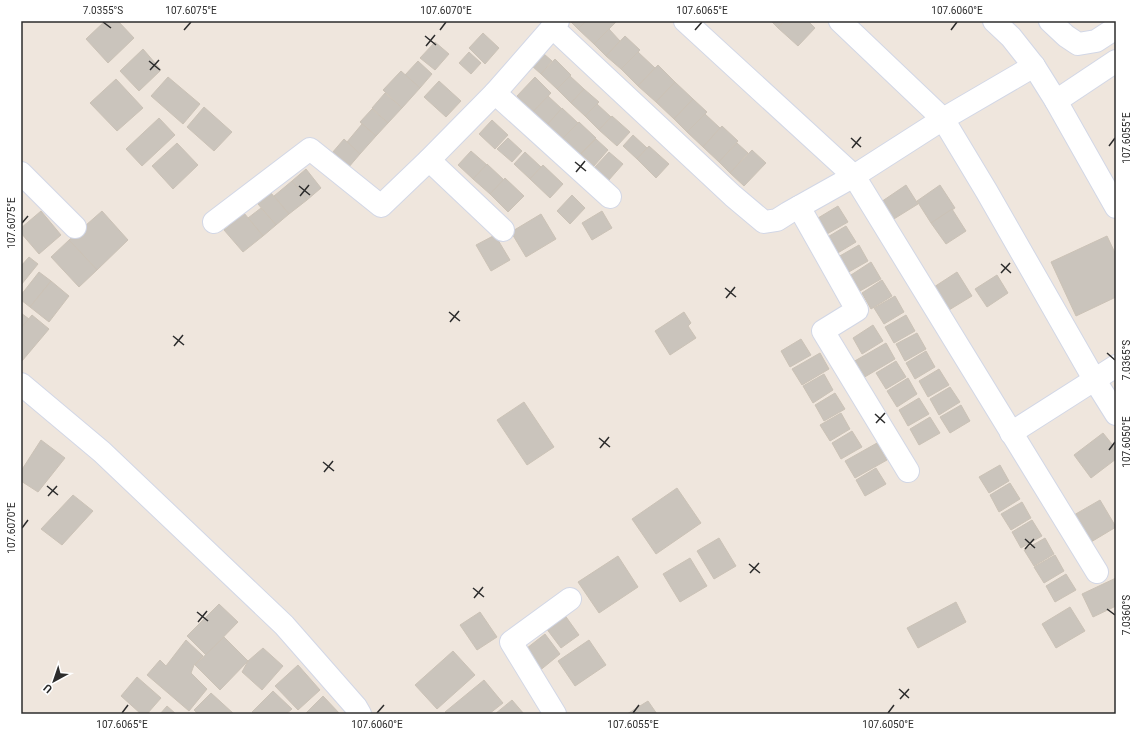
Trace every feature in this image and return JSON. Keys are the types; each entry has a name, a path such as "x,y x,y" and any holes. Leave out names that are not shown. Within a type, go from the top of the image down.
{"street":[{"path":"685,21 854,176 1096,572"},
{"path":"840,21 943,119 987,192 1094,379 1116,414"},
{"path":"994,21 1010,37 1034,66 1056,101 1116,207"},
{"path":"1050,21 1066,36 1078,44 1096,41 1116,28"},
{"path":"214,222 310,149 381,206 495,93 555,24 727,190 764,222 777,220 854,176 943,119 1034,66"},
{"path":"1056,101 1116,61"},
{"path":"495,93 610,197"},
{"path":"429,160 503,230"},
{"path":"21,173 75,227"},
{"path":"799,207 857,310 823,331 908,471"},
{"path":"1011,433 1116,366"},
{"path":"21,384 102,452 284,625 356,707 360,714"},
{"path":"555,714 511,642 570,598"}],"building":[{"path":"105,21 118,21 134,38 108,63 86,39"},
{"path":"570,21 586,21 578,29"},
{"path":"586,21 616,22 594,44 578,29"},
{"path":"771,21 784,21 778,28"},
{"path":"784,21 808,21 815,28 798,46 778,28"},
{"path":"609,29 620,41 606,56 594,44"},
{"path":"483,33 499,48 485,64 469,48"},
{"path":"625,36 640,50 621,69 606,56"},
{"path":"435,42 449,54 435,70 420,58"},
{"path":"143,49 161,70 139,91 120,71"},
{"path":"469,52 481,63 471,74 459,63"},
{"path":"638,52 655,68 638,86 621,69"},
{"path":"544,54 552,61 541,74 532,66"},
{"path":"555,59 571,75 557,89 541,74"},
{"path":"418,61 432,74 420,88 405,75"},
{"path":"658,65 675,82 656,102 638,86"},
{"path":"401,71 420,88 402,108 383,90"},
{"path":"570,76 584,89 571,103 557,89"},
{"path":"168,77 200,104 183,124 151,96"},
{"path":"535,77 551,93 533,112 517,96"},
{"path":"116,79 143,108 117,131 90,103"},
{"path":"439,81 461,101 446,117 424,97"},
{"path":"675,82 693,99 674,119 656,102"},
{"path":"584,89 599,102 585,116 571,103"},
{"path":"385,93 402,108 388,123 372,108"},
{"path":"548,96 562,109 547,125 533,112"},
{"path":"693,99 707,112 687,132 674,119"},
{"path":"597,104 611,117 599,130 585,116"},
{"path":"204,107 232,132 214,151 187,127"},
{"path":"562,108 578,123 562,139 547,125"},
{"path":"372,109 388,123 376,136 360,122"},
{"path":"705,114 720,128 703,147 687,132"},
{"path":"612,116 630,132 617,146 599,130"},
{"path":"159,118 175,135 142,166 126,149"},
{"path":"492,120 508,135 495,149 479,134"},
{"path":"579,122 596,138 579,155 562,139"},
{"path":"362,124 376,136 360,154 347,142"},
{"path":"722,126 738,141 719,162 703,147"},
{"path":"633,135 647,148 637,159 623,146"},
{"path":"508,138 522,151 512,162 497,149"},
{"path":"344,139 360,154 348,168 332,153"},
{"path":"596,139 608,150 594,166 581,154"},
{"path":"177,143 198,165 173,189 152,166"},
{"path":"737,143 748,153 730,173 719,162"},
{"path":"649,146 669,164 656,178 637,159"},
{"path":"752,150 766,163 744,186 730,173"},
{"path":"471,151 487,165 473,179 458,165"},
{"path":"525,152 541,167 530,179 514,164"},
{"path":"609,152 623,164 608,181 594,168"},
{"path":"487,164 504,180 490,194 473,179"},
{"path":"543,165 563,184 550,198 530,179"},
{"path":"306,169 321,188 307,200 292,181"},
{"path":"505,178 524,196 508,212 490,194"},
{"path":"292,181 307,200 289,214 274,196"},
{"path":"906,185 918,204 889,222 878,204"},
{"path":"940,185 955,208 931,223 917,201"},
{"path":"271,193 289,214 276,225 258,204"},
{"path":"572,195 585,208 570,224 557,211"},
{"path":"838,206 848,222 827,234 818,218"},
{"path":"261,208 276,225 263,236 248,218"},
{"path":"952,209 966,231 946,244 931,223"},
{"path":"41,211 61,235 39,254 21,233 21,228"},
{"path":"102,211 128,240 97,270 69,240"},
{"path":"602,211 612,228 592,240 582,223"},
{"path":"244,213 263,236 243,252 224,230"},
{"path":"541,214 556,239 526,257 511,232"},
{"path":"846,226 856,242 836,254 826,238"},
{"path":"495,235 510,260 491,271 476,245"},
{"path":"1107,236 1116,255 1116,297 1076,316 1051,262"},
{"path":"69,240 97,270 79,287 51,257"},
{"path":"859,245 868,261 847,273 838,257"},
{"path":"29,257 38,264 21,285 21,266"},
{"path":"871,262 881,279 860,291 851,275"},
{"path":"39,272 51,281 30,307 21,300 21,295"},
{"path":"957,272 972,296 949,310 934,287"},
{"path":"997,275 1008,293 987,307 975,289"},
{"path":"882,280 892,296 871,309 862,293"},
{"path":"51,281 69,296 49,322 30,307"},
{"path":"895,296 904,312 884,324 874,308"},
{"path":"684,312 691,323 688,326 696,338 670,355 655,331"},
{"path":"21,313 29,319 21,328"},
{"path":"32,315 49,329 22,361 21,328"},
{"path":"906,315 915,331 894,343 885,327"},
{"path":"873,325 883,341 862,354 853,338"},
{"path":"917,333 926,349 905,361 896,344"},
{"path":"801,339 811,355 790,367 781,351"},
{"path":"886,343 895,359 863,378 853,362"},
{"path":"926,351 935,367 915,379 906,363"},
{"path":"820,353 829,369 802,385 792,369"},
{"path":"896,361 906,377 886,389 876,373"},
{"path":"939,369 949,385 928,397 919,381"},
{"path":"824,374 833,390 813,403 803,386"},
{"path":"908,378 917,394 897,407 887,391"},
{"path":"950,387 960,402 939,415 930,399"},
{"path":"835,393 845,409 824,421 815,405"},
{"path":"919,398 929,414 908,426 899,410"},
{"path":"524,402 554,447 527,465 497,420"},
{"path":"961,405 970,421 950,433 940,417"},
{"path":"841,413 850,429 830,441 820,425"},
{"path":"930,417 940,433 919,445 910,429"},
{"path":"852,431 862,447 841,459 832,443"},
{"path":"1103,433 1116,449 1116,459 1091,478 1074,455"},
{"path":"41,440 65,458 38,492 21,481 21,471"},
{"path":"877,443 887,460 855,478 845,461"},
{"path":"1000,465 1009,481 989,493 979,477"},
{"path":"876,468 886,484 865,496 856,480"},
{"path":"1010,483 1020,499 999,512 990,495"},
{"path":"677,488 701,523 656,554 632,519"},
{"path":"73,495 93,511 62,545 41,529"},
{"path":"1100,500 1116,527 1091,542 1074,515"},
{"path":"1022,502 1031,518 1011,530 1001,514"},
{"path":"1032,520 1042,536 1021,548 1012,532"},
{"path":"719,538 736,566 714,579 697,551"},
{"path":"1045,538 1054,554 1034,566 1024,550"},
{"path":"1055,555 1064,571 1044,583 1034,567"},
{"path":"618,556 638,587 599,613 578,582"},
{"path":"690,558 707,586 680,602 663,574"},
{"path":"1066,574 1076,590 1055,602 1046,586"},
{"path":"1116,578 1116,606 1093,617 1082,594"},
{"path":"956,602 966,622 918,648 907,628"},
{"path":"219,604 238,622 206,655 187,636"},
{"path":"1070,607 1085,631 1056,648 1042,624"},
{"path":"480,612 497,637 477,650 460,625"},
{"path":"564,614 579,635 561,648 546,628"},
{"path":"545,634 560,654 538,672 522,652"},
{"path":"224,637 248,661 220,690 195,665"},
{"path":"186,640 203,656 194,665 191,673 207,689 189,711 147,675 160,660 166,666"},
{"path":"589,640 606,665 575,686 558,661"},
{"path":"263,648 283,666 262,690 242,672 248,661"},
{"path":"453,651 475,675 437,709 415,685"},
{"path":"298,665 320,690 298,710 275,686"},
{"path":"137,677 161,698 147,714 141,714 121,696"},
{"path":"484,680 503,703 489,714 447,714 445,712"},
{"path":"273,691 292,709 286,714 254,714 252,712"},
{"path":"211,693 234,714 198,714 194,710"},
{"path":"323,696 340,714 305,714"},
{"path":"512,700 524,714 495,714"},
{"path":"648,701 657,714 627,714"},
{"path":"167,706 176,714 160,714"}]}
